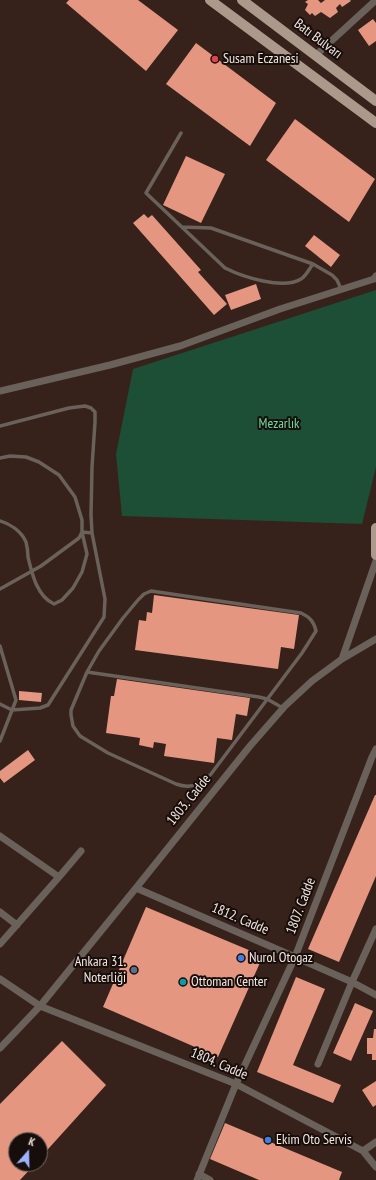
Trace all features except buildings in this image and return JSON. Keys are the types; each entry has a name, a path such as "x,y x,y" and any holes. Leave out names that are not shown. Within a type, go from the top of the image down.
{"main road":[{"path":"210,0 376,123"},
{"name":"Batı Bulvarı","path":"242,0 376,101"},
{"path":"376,528 376,555"}],"street":[{"path":"316,55 376,0"},
{"path":"0,391 110,365 180,346 280,309 374,279 376,276"},
{"path":"342,659 376,561"},
{"name":"1803. Cadde","path":"0,1048 40,1006 250,746 283,708 312,681 342,659 376,639"},
{"name":"1807. Cadde","path":"198,1177 236,1084 295,957 374,759 376,749"},
{"path":"0,836 59,877"},
{"path":"0,944 82,851"},
{"name":"1812. Cadde","path":"136,888 352,982 376,995"},
{"path":"0,912 16,925"},
{"path":"318,1064 376,929"},
{"name":"1804. Cadde","path":"0,979 40,1006 236,1084 363,1151 376,1167"},
{"path":"363,1151 376,1142"},
{"path":"198,1177 210,1180"}],"lane":[{"path":"181,133 146,192 225,268 241,276 265,282 292,284 303,279 313,264"},
{"path":"182,227 211,228 313,264 338,280 342,289"},
{"path":"0,426 69,408 85,406 91,408 95,412 91,480 91,515 92,533 105,599 104,617 48,705 40,708 12,710 0,704"},
{"path":"0,458 10,456 26,457 40,462 59,475 75,497 82,520 82,532 87,554 82,572 73,588 62,600 54,604 47,601 36,584 31,571 26,542 19,532 8,523 0,521"},
{"path":"82,532 92,533"},
{"path":"0,589 41,566 79,538 82,532"},
{"path":"151,591 301,613 306,615 313,622 316,631 302,653 267,699 207,779 198,785 186,787 108,753 80,736 76,732 71,720 71,710 86,672 99,651 140,597 151,591"},
{"path":"0,646 16,700 0,741"},
{"path":"86,672 259,697 267,699 283,708"}],"green space":[{"name":"Mezarlık","path":"376,290 376,467 362,524 122,516 116,454 133,369"}],"place":[{"name":"Susam Eczanesi","path":"215,59"},
{"name":"Nurol Otogaz","path":"241,958"},
{"name":"Ankara 31. Noterliği","path":"134,970"},
{"name":"Ottoman Center","path":"183,982"},
{"name":"Ekim Oto Servis","path":"268,1140"}]}
